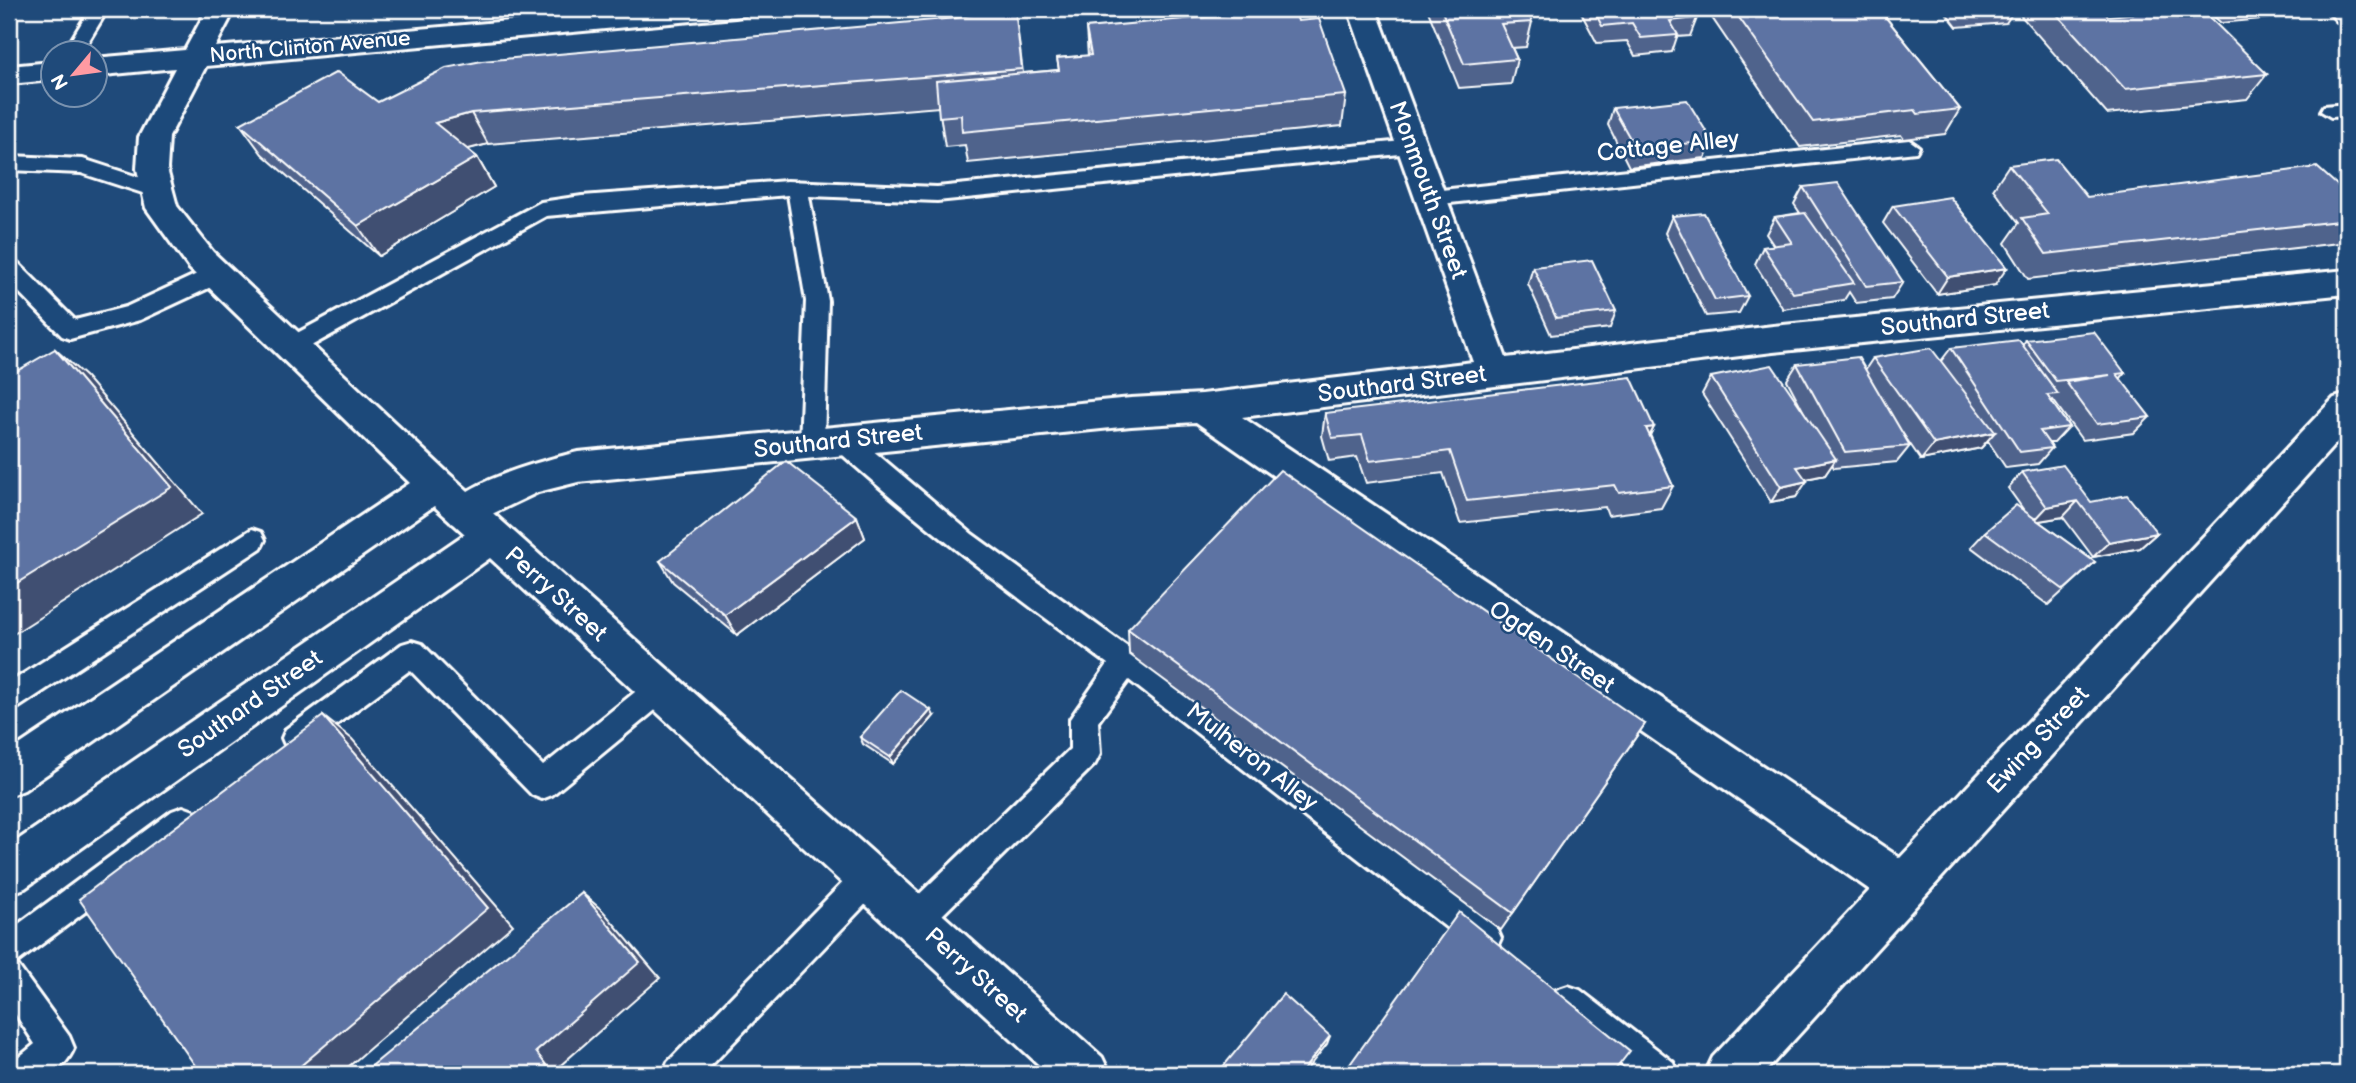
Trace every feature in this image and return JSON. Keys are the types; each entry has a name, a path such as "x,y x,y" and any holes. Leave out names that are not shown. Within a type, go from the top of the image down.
{"street":[{"name":"Perry Street","path":"220,9 154,137 152,169 162,208 201,260 294,345 464,511 1085,1074"},
{"name":"North Clinton Avenue","path":"108,66 735,9"},
{"name":"Monmouth Street","path":"1362,9 1494,373"},
{"path":"2340,9 2347,15"},
{"path":"9,75 38,72"},
{"name":"Southard Street","path":"9,776 464,511 529,479 578,467 1117,413 1202,408 1773,339 2347,282"},
{"name":"Ogden Street","path":"1202,408 1903,886"},
{"name":"Ewing Street","path":"1738,1072 1903,886 2347,408"},
{"name":"Southard Street","path":"9,872 464,511"}],"lane":[{"path":"81,38 99,9"},
{"path":"294,345 541,209 582,203 797,188 937,194 1413,147"},
{"name":"Cottage Alley","path":"1432,198 1909,147"},
{"path":"9,163 83,166 158,191"},
{"path":"797,188 817,301 828,442"},
{"path":"9,268 70,330 132,314 218,274"},
{"name":"Mulheron Alley","path":"828,442 884,478 975,551 1126,662 1503,951"},
{"path":"9,698 252,540"},
{"path":"277,752 411,653 542,785 660,689"},
{"path":"915,920 1085,754 1084,719 1126,662"},
{"path":"9,950 210,801"},
{"path":"680,1074 869,878"},
{"path":"9,976 58,1048 24,1074"},
{"path":"1546,985 1661,1074"}],"building":[{"path":"996,9 1015,9 1022,69 471,113 435,123 477,157 358,226 240,124 337,72 378,102 446,68 482,61 956,18"},
{"path":"1294,9 1298,21 1319,19 1346,95 962,132 961,115 939,117 936,81 1059,70 1057,58 1091,55 1086,28"},
{"path":"1441,9 1526,9 1532,22 1501,24 1517,59 1464,64"},
{"path":"1593,9 1691,9 1697,18 1670,21 1678,35 1641,38 1632,23 1602,26"},
{"path":"1733,9 1879,9 1960,109 1918,114 1915,110 1813,122"},
{"path":"2052,9 2101,9 2108,16 2201,9 2267,74 2125,89"},
{"path":"1687,100 1712,141 1636,149 1613,108"},
{"path":"2056,159 2087,197 2317,167 2347,194 2347,220 2046,254 2022,218 2048,214 2009,165"},
{"path":"1838,183 1903,282 1866,286 1803,187"},
{"path":"1950,197 2007,268 1948,277 1893,206"},
{"path":"1704,213 1748,296 1715,300 1672,216"},
{"path":"1805,213 1854,283 1793,293 1763,247 1792,243 1775,217"},
{"path":"1592,260 1616,311 1556,318 1533,267"},
{"path":"2094,332 2125,373 2117,374 2150,417 2097,424 2066,382 2110,375 2056,381 2026,340"},
{"path":"2019,340 2058,394 2047,395 2069,427 2040,431 2052,448 2020,452 1951,348"},
{"path":"1931,348 1995,432 1934,444 1873,358"},
{"path":"55,349 172,487 9,588 9,374"},
{"path":"1858,357 1910,446 1845,452 1797,364"},
{"path":"1772,365 1836,459 1797,467 1807,481 1781,487 1711,377"},
{"path":"1631,377 1654,427 1646,428 1673,486 1619,493 1615,485 1467,501 1450,451 1370,461 1362,435 1332,438 1325,413"},
{"path":"786,461 857,517 725,615 660,561"},
{"path":"2063,465 2091,502 2127,495 2157,533 2109,542 2078,501 2047,507 2022,472"},
{"path":"1280,470 1645,724 1513,913 1128,629"},
{"path":"2016,505 2095,562 2064,590 1985,532"},
{"path":"901,690 931,710 890,757 860,737"},
{"path":"323,716 488,908 291,1074 201,1074 79,899"},
{"path":"582,893 640,962 536,1052 553,1074 362,1074"},
{"path":"1459,912 1630,1051 1612,1074 1343,1074"},
{"path":"1283,994 1330,1036 1300,1074 1227,1074 1221,1069"}]}
